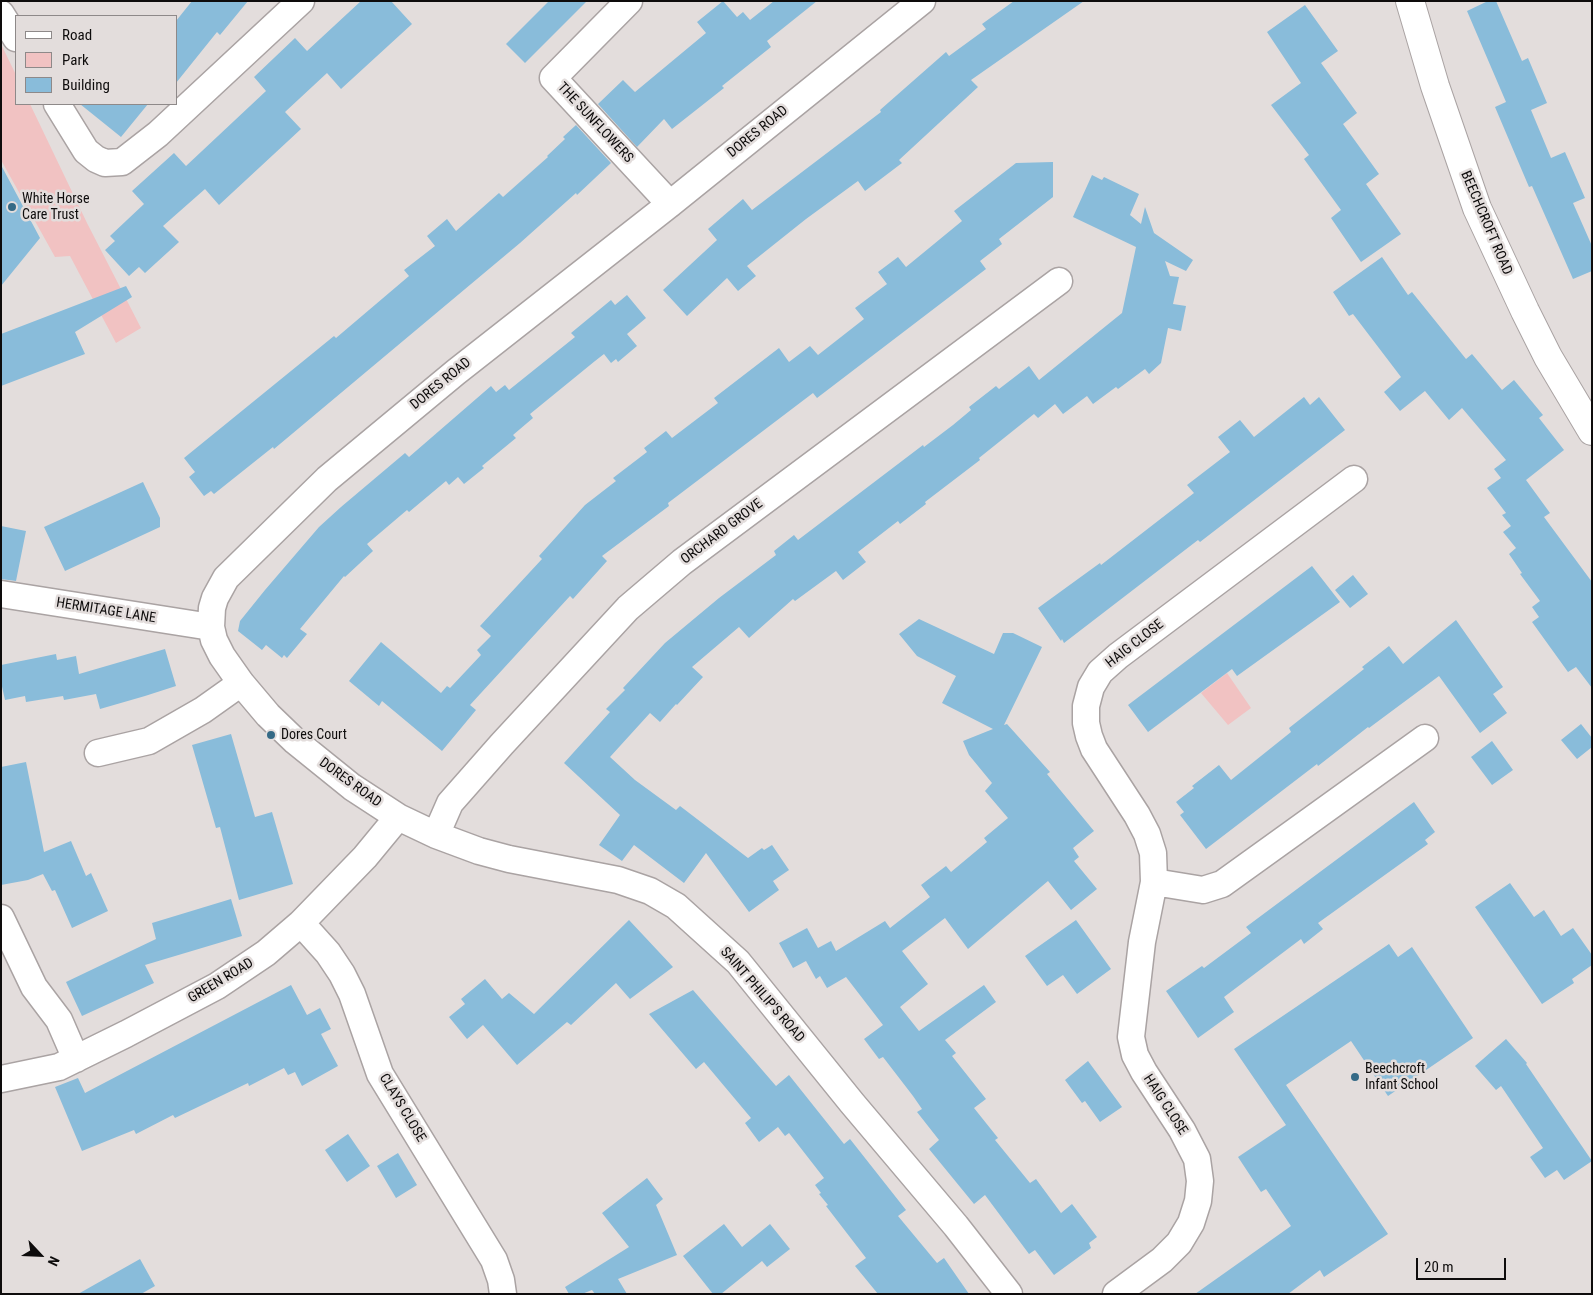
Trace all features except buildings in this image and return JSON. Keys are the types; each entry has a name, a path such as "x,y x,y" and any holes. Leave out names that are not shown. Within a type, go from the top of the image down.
{"main road":[{"name":"BEECHCROFT ROAD","path":"1410,1 1435,86 1477,208 1544,349 1592,431"}],"street":[{"path":"58,105 86,151 105,163 122,162 158,134 301,1"},
{"name":"THE SUNFLOWERS","path":"629,1 553,78 670,204"},
{"name":"DORES ROAD","path":"398,817 352,787 295,741 268,715 241,683 222,656 214,640 211,627 212,608 215,598 226,578 327,478 456,372 670,204 922,1"},
{"path":"1,14 15,36"},
{"name":"ORCHARD GROVE","path":"436,835 450,804 502,744 628,608 682,562 1059,281"},
{"name":"HAIG CLOSE","path":"1116,1294 1162,1260 1179,1242 1191,1223 1198,1201 1200,1181 1197,1159 1182,1130 1135,1056 1131,1037 1142,942 1154,882 1153,853 1147,834 1137,815 1094,749 1089,736 1086,723 1086,706 1091,687 1100,672 1118,656 1354,479"},
{"name":"HERMITAGE LANE","path":"1,594 211,627"},
{"path":"98,753 148,741 203,710 241,683"},
{"path":"1154,882 1203,890 1222,884 1426,738"},
{"name":"SAINT PHILIP'S ROAD","path":"398,817 479,852 618,880 650,891 676,906 738,962 852,1103 956,1226 1009,1294"},
{"name":"GREEN ROAD","path":"1,1079 59,1067 217,986 266,953 301,923 365,857 398,817"},
{"path":"1,918 34,987 59,1020 76,1059"},
{"name":"CLAYS CLOSE","path":"301,923 328,953 342,974 352,994 380,1074 494,1260 501,1280 503,1294"}],"green space":[{"path":"1,44 15,73 15,105 30,105 87,223 141,328 116,343 70,256 55,257 1,160"},
{"path":"1227,673 1251,708 1228,725 1201,693"}],"place":[{"name":"White Horse Care Trust","path":"12,207"},
{"name":"Dores Court","path":"271,735"},
{"name":"Beechcroft Infant School","path":"1355,1077"}]}
